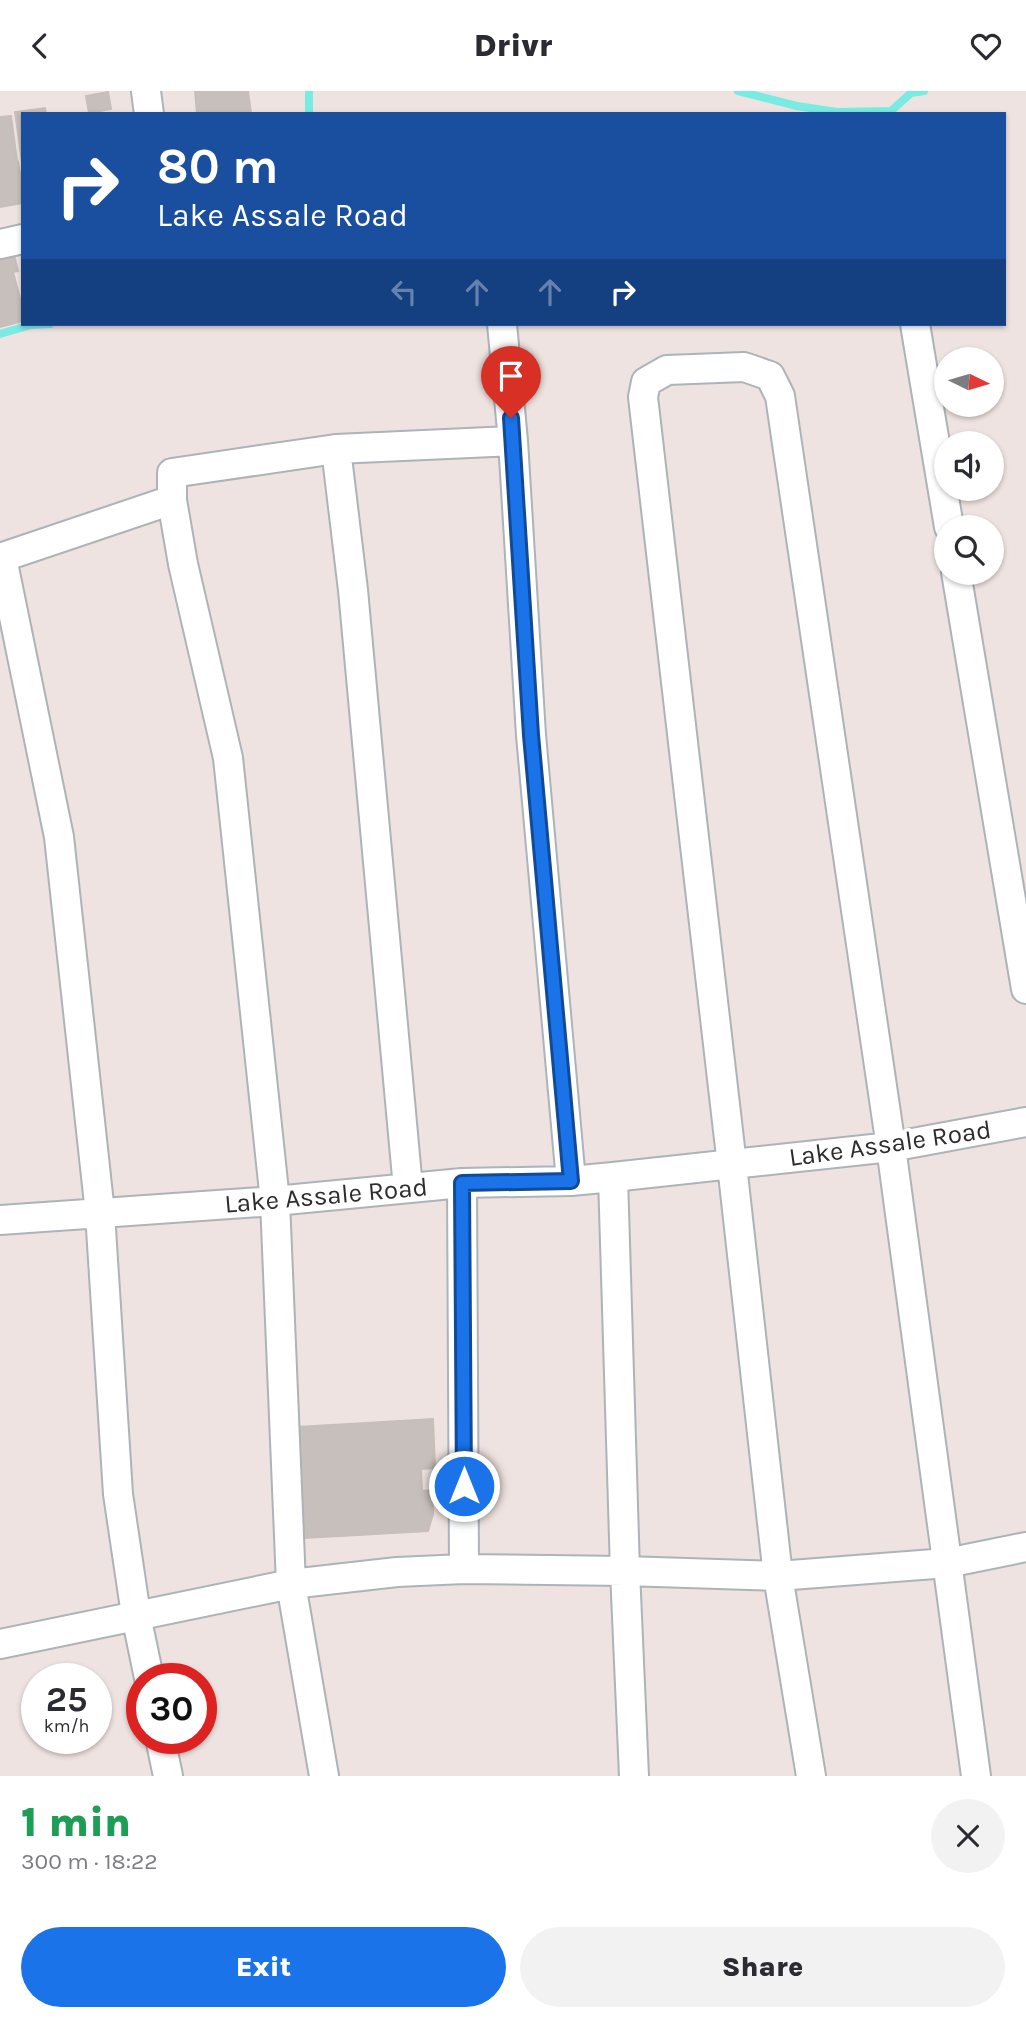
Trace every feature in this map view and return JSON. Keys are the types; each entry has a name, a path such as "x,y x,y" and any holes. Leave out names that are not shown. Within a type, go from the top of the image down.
{"street":[{"path":"146,91 149,112"},
{"path":"0,244 21,239"},
{"path":"502,326 513,441 531,735 571,1181"},
{"path":"915,326 946,515"},
{"path":"811,1776 778,1576 643,397 646,382 667,370 744,367 770,376 780,396 891,1147 976,1776"},
{"path":"324,1776 291,1584 275,1201 228,758 183,564 172,500 172,473 335,449 513,441"},
{"path":"335,449 353,590 408,1188"},
{"path":"146,1663 118,1494 100,1213 59,837 1,558 172,500"},
{"path":"958,585 1026,989"},
{"name":"Lake Assale Road","path":"0,1220 275,1201 462,1183 571,1181 613,1177 891,1147 1026,1122"},
{"path":"613,1177 634,1776"},
{"path":"462,1183 464,1569"},
{"path":"0,1644 291,1584 397,1572 464,1569 778,1576 947,1563 1026,1547"},
{"path":"163,1754 168,1776"}],"building":[{"path":"195,91 248,91 251,112 197,112"},
{"path":"108,92 111,109 89,112 86,96"},
{"path":"45,108 46,112 21,112 21,155 15,112"},
{"path":"11,116 17,161 0,163 0,117"},
{"path":"18,162 21,203 0,207 0,165"},
{"path":"14,255 18,271 13,272 21,302 21,322 0,327 0,258"},
{"path":"433,1419 435,1468 421,1469 422,1491 432,1490 433,1514 428,1531 305,1538 298,1427"}],"waterway":[{"path":"309,91 309,112"},
{"path":"738,91 797,106 837,112 891,111 911,93 924,91"},
{"path":"0,334 28,326"}],"route":[{"path":"464,1486 462,1183 571,1181 531,735 511,418"}]}
